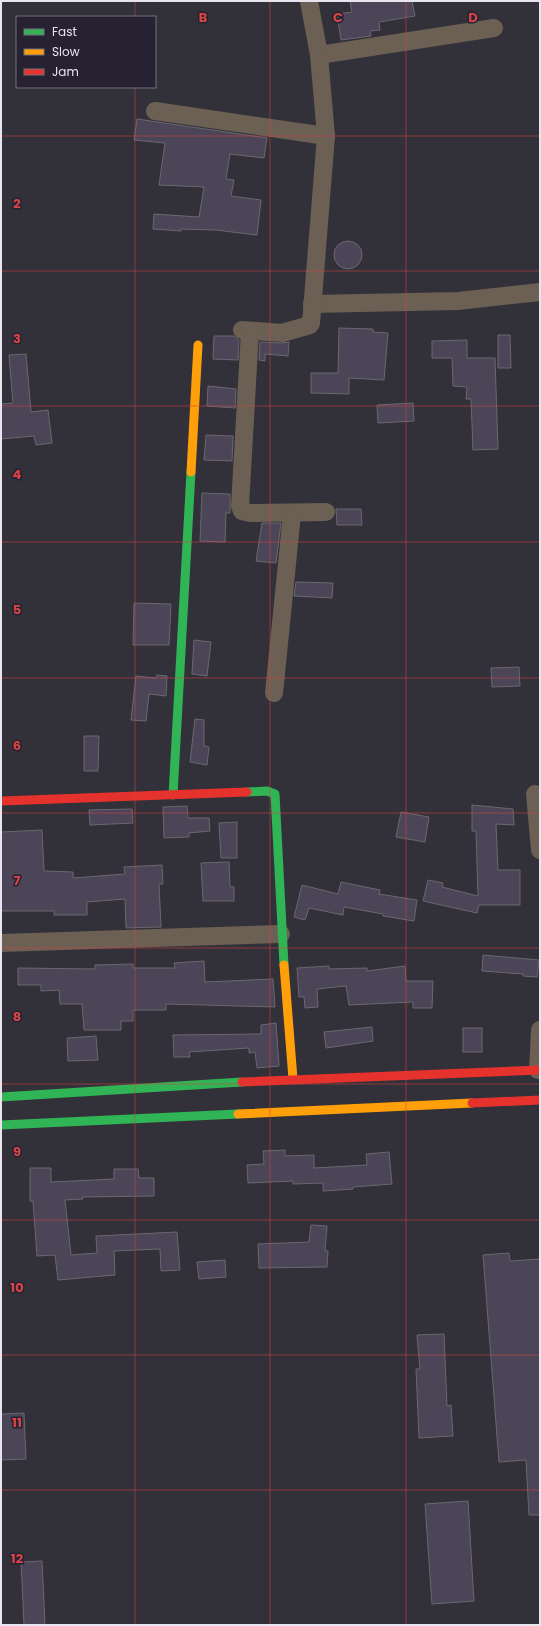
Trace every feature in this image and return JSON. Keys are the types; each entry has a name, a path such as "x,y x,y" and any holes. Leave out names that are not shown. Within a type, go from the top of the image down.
{"street":[{"path":"309,1 319,55 326,136 311,324 282,332 246,331 240,506 242,512 250,513 292,514 326,512"},
{"path":"319,55 494,28"},
{"path":"155,111 326,136"},
{"path":"312,304 458,301 540,292"},
{"path":"173,795 198,345"},
{"path":"274,693 292,514"},
{"path":"1,801 267,791 275,794 281,934 287,990 293,1079"},
{"path":"535,794 540,850"},
{"path":"1,943 281,934"},
{"path":"1,1096 293,1079 539,1070 540,1030"},
{"path":"1,1125 540,1100"}],"building":[{"path":"350,1 412,1 415,16 379,22 380,30 370,31 371,36 341,40 337,14 352,12"},
{"path":"137,119 267,138 264,158 230,154 226,179 234,180 231,196 261,200 257,235 216,230 181,229 181,231 153,229 154,214 199,217 204,187 159,185 165,143 134,140"},
{"path":"348,241 358,245 362,255 358,265 348,269 338,265 334,255 338,245"},
{"path":"339,328 373,329 373,332 388,333 384,380 349,378 349,394 311,393 311,373 338,373"},
{"path":"498,335 510,335 511,368 498,368"},
{"path":"214,336 234,336 239,340 238,360 213,359"},
{"path":"467,340 467,358 495,358 498,449 473,450 471,399 466,399 467,387 453,386 452,358 432,358 432,341"},
{"path":"260,342 289,342 288,356 265,354 265,361 259,360"},
{"path":"26,354 31,412 48,410 52,443 36,445 34,436 1,439 1,404 13,403 9,355"},
{"path":"208,386 236,389 235,408 207,406"},
{"path":"413,403 414,421 378,423 377,405"},
{"path":"206,435 233,436 232,461 204,460"},
{"path":"202,493 230,494 230,513 226,513 225,542 200,541"},
{"path":"336,509 361,509 362,525 337,525"},
{"path":"262,523 281,523 276,563 256,561"},
{"path":"296,582 333,583 332,598 294,596"},
{"path":"134,603 171,604 169,645 133,645"},
{"path":"194,640 211,642 207,676 192,674"},
{"path":"519,667 520,686 492,687 491,668"},
{"path":"157,675 167,676 166,696 149,694 146,721 131,720 136,676 156,678"},
{"path":"195,719 204,720 204,746 209,747 207,765 190,762"},
{"path":"84,736 99,736 98,771 84,771"},
{"path":"472,805 513,809 514,825 496,824 498,870 520,870 520,905 479,905 477,913 423,901 428,880 443,883 442,887 478,896 476,831 472,831"},
{"path":"187,806 188,818 209,818 210,831 189,833 189,837 164,838 163,807"},
{"path":"132,809 133,823 90,825 89,810"},
{"path":"401,812 429,817 425,842 396,837"},
{"path":"237,822 237,858 221,858 219,823"},
{"path":"42,830 44,871 73,872 73,878 125,874 124,867 162,865 163,884 159,884 161,927 126,928 125,899 87,902 87,915 54,915 54,911 1,911 1,832"},
{"path":"229,862 230,887 234,887 234,901 203,901 201,863"},
{"path":"341,882 380,890 379,894 417,900 414,921 344,907 343,915 309,908 305,920 294,917 302,885 338,894"},
{"path":"483,955 539,960 537,977 523,976 523,974 482,971"},
{"path":"204,961 205,982 273,979 275,1007 166,1004 166,1010 133,1010 133,1021 121,1021 121,1030 84,1030 82,1004 60,1004 59,990 41,991 41,985 18,985 18,968 95,969 95,965 133,964 133,968 175,968 174,963"},
{"path":"329,966 329,969 367,968 367,971 405,966 406,981 433,981 432,1008 413,1008 413,1002 349,1005 346,986 317,989 318,1007 305,1008 304,997 299,997 297,968"},
{"path":"276,1023 279,1066 257,1068 255,1052 249,1053 249,1048 189,1052 190,1057 174,1057 173,1035 261,1034 261,1025"},
{"path":"372,1027 373,1041 326,1048 324,1032"},
{"path":"463,1028 482,1028 482,1052 463,1052"},
{"path":"96,1036 98,1060 68,1061 67,1038"},
{"path":"285,1150 285,1156 314,1155 314,1168 367,1165 366,1154 389,1152 392,1184 323,1191 323,1183 293,1184 293,1181 248,1183 247,1165 264,1164 263,1151"},
{"path":"30,1168 51,1168 51,1182 114,1179 114,1169 138,1169 139,1178 154,1178 154,1196 82,1197 83,1199 65,1200 71,1255 97,1253 96,1236 177,1232 180,1270 161,1271 160,1249 114,1251 115,1275 58,1280 55,1255 37,1256 33,1201 30,1201"},
{"path":"311,1225 327,1226 325,1251 328,1251 327,1267 259,1268 258,1244 309,1242"},
{"path":"509,1253 510,1261 540,1259 540,1515 529,1515 526,1460 499,1462 483,1255"},
{"path":"225,1260 226,1277 199,1279 197,1262"},
{"path":"444,1334 447,1406 451,1405 453,1436 419,1438 416,1369 420,1369 417,1335"},
{"path":"24,1413 26,1459 1,1460 1,1414"},
{"path":"468,1501 474,1601 432,1604 425,1504"},
{"path":"42,1561 45,1625 24,1625 21,1562"}],"traffic: fast":[{"path":"173,795 191,472"},
{"path":"247,792 267,791 275,794 284,965"},
{"path":"1,1097 242,1082"},
{"path":"1,1125 238,1114"}],"traffic: slow":[{"path":"191,472 198,345"},
{"path":"284,965 293,1079"},
{"path":"238,1114 472,1103"}],"traffic: jam":[{"path":"1,801 247,792"},
{"path":"242,1082 540,1070"},
{"path":"472,1103 540,1100"}]}
